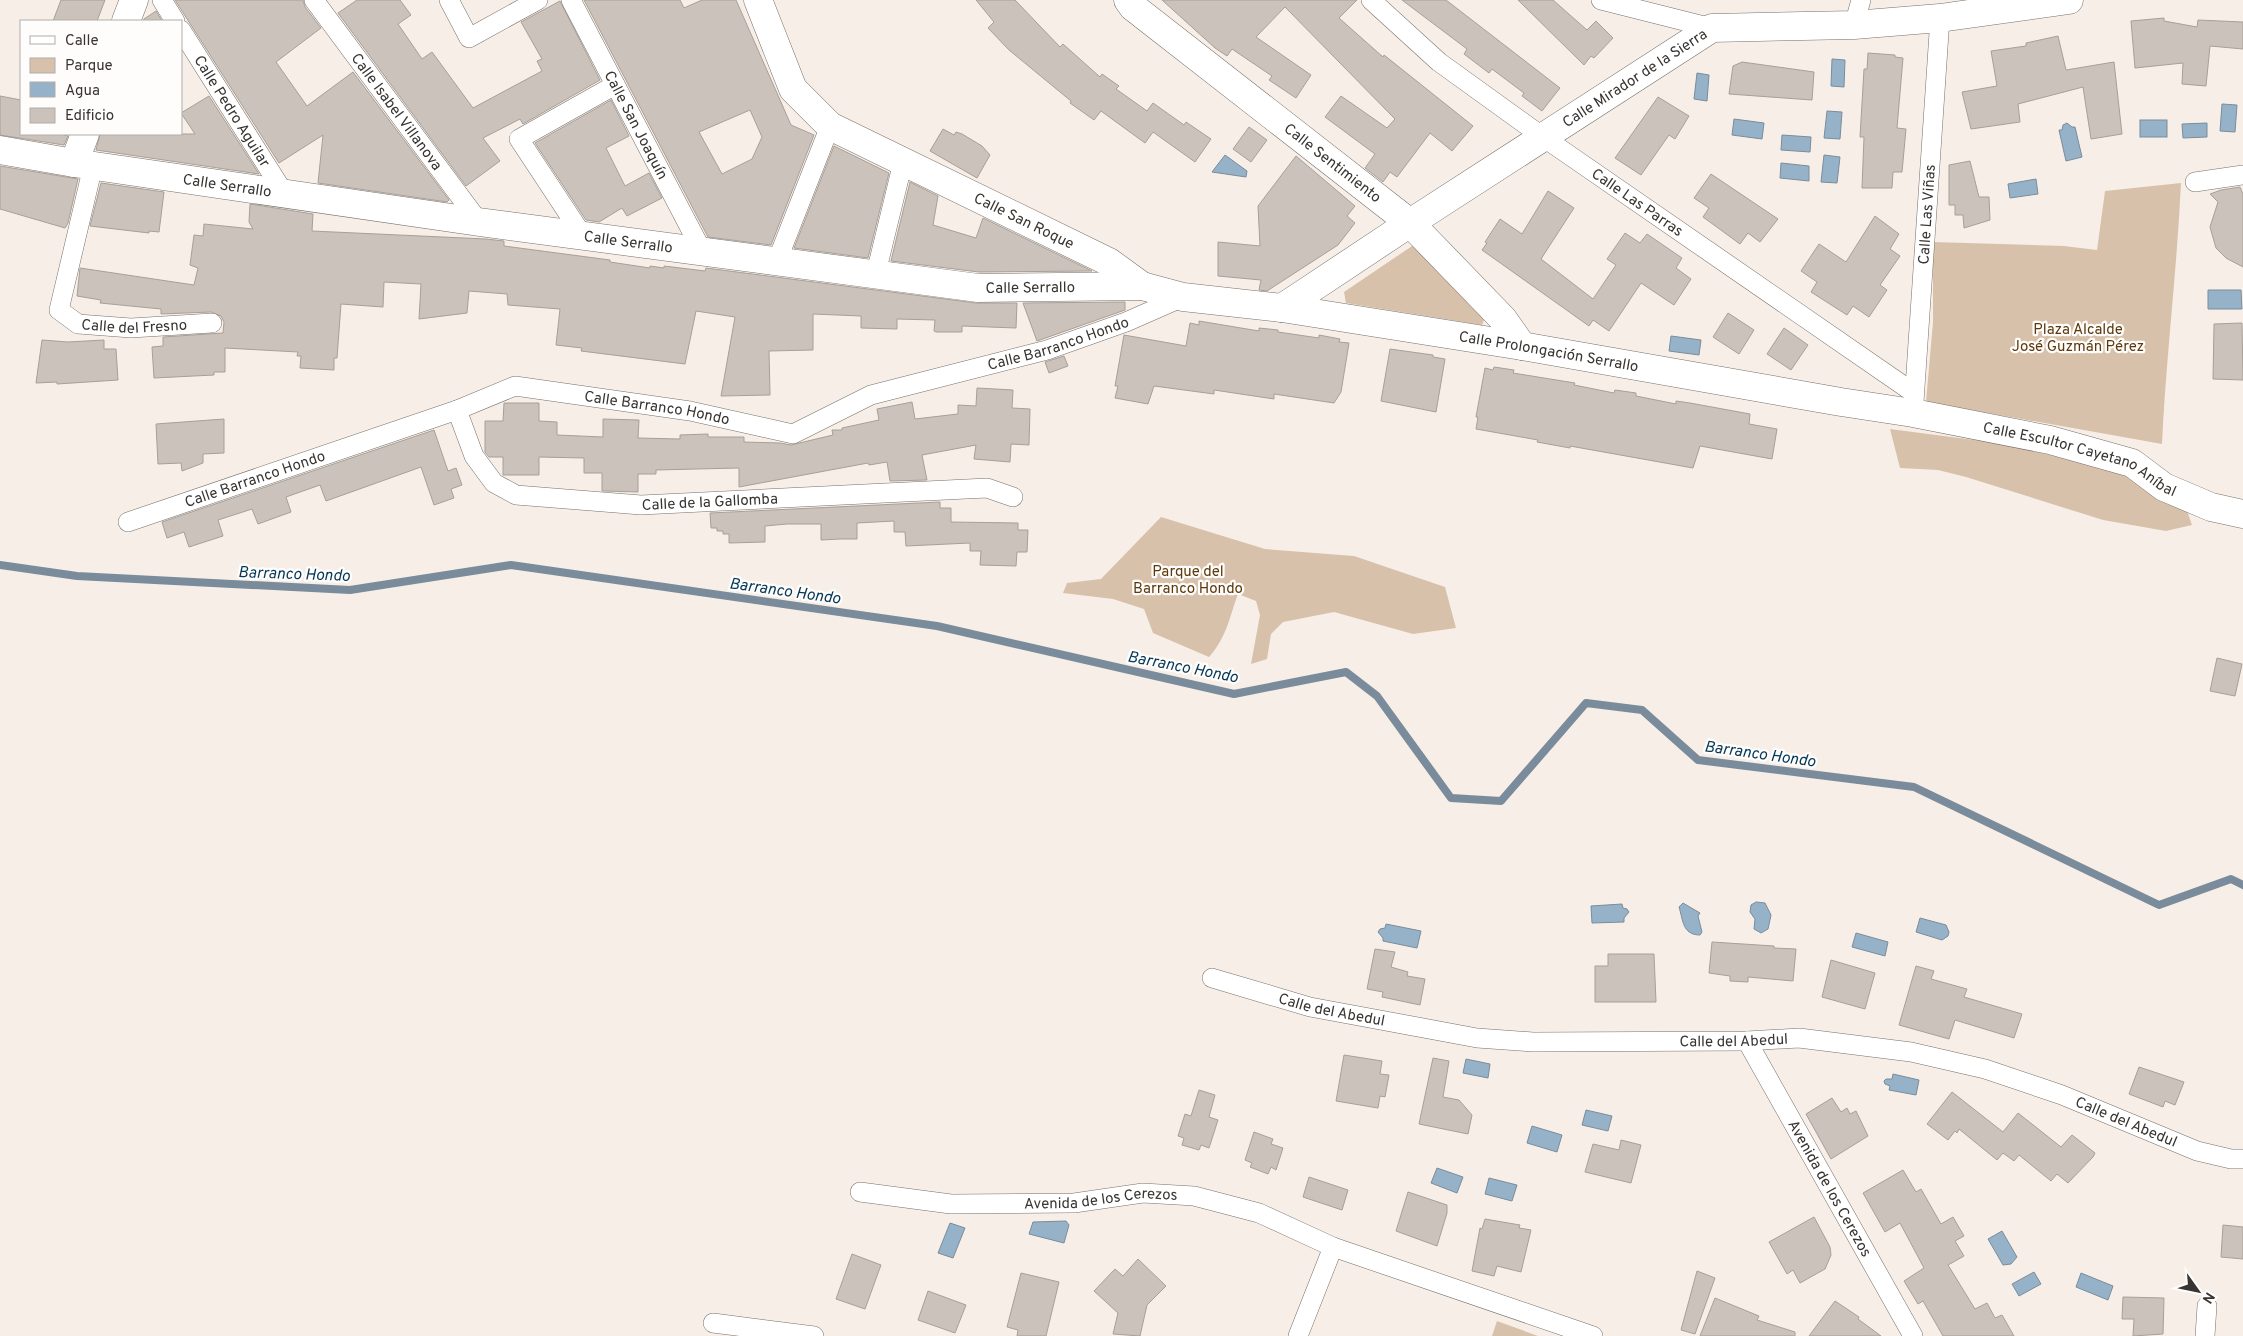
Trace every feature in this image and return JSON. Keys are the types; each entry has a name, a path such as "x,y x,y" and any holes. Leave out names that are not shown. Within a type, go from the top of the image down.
{"street":[{"path":"126,20 134,0"},
{"path":"162,0 175,20"},
{"name":"Calle Isabel Villanova","path":"314,0 479,222"},
{"path":"449,0 469,38 538,0"},
{"name":"Calle San Joaquín","path":"571,0 702,251"},
{"name":"Calle San Roque","path":"758,0 793,88 830,126 1110,262 1142,286"},
{"name":"Calle Sentimiento","path":"1128,0 1149,19 1410,222 1502,319 1522,346"},
{"name":"Calle Las Parras","path":"1371,0 1439,62 1913,403"},
{"path":"1601,0 1712,28"},
{"name":"Calle Mirador de la Sierra","path":"1282,308 1410,222 1712,28 1858,12 1940,18 2069,0"},
{"name":"Calle Las Viñas","path":"1913,403 1940,18"},
{"name":"Calle Pedro Aguilar","path":"182,32 284,193"},
{"path":"583,236 518,139 615,85"},
{"path":"777,261 830,126"},
{"path":"83,165 84,135"},
{"name":"Calle Serrallo","path":"0,150 83,165 479,222 978,288 1142,286 1183,297"},
{"path":"876,273 903,162"},
{"name":"Calle del Fresno","path":"83,165 59,310 78,324 131,328 212,323"},
{"path":"2195,182 2243,175"},
{"name":"Calle Prolongación Serrallo","path":"1183,297 1282,308 1522,346 1841,402 1913,403"},
{"name":"Calle Barranco Hondo","path":"128,522 457,410 516,386 690,411 792,434 871,395 1047,350 1126,322 1183,297"},
{"name":"Calle Escultor Cayetano Aníbal","path":"1913,403 2132,463 2164,487 2211,507 2243,514"},
{"name":"Calle de la Gallomba","path":"457,410 474,456 494,483 516,495 641,505 987,488 1013,497"},
{"name":"Calle del Abedul","path":"1212,978 1310,1007 1477,1038 1533,1042 1747,1041 1799,1038 1911,1052 1985,1069 2062,1095 2197,1151 2231,1158 2243,1158"},
{"name":"Avenida de los Cerezos","path":"1747,1041 1913,1336"},
{"name":"Avenida de los Cerezos","path":"860,1192 951,1204 1074,1203 1142,1193 1194,1196 1259,1213 1333,1247 1593,1336"},
{"path":"1298,1336 1333,1247"},
{"path":"2205,1336 2208,1306"},
{"path":"713,1323 814,1336"}],"green space":[{"name":"Plaza Alcalde José Guzmán Pérez","path":"2181,183 2162,444 1926,402 1933,322 1933,242 2064,246 2097,250 2105,191"},
{"path":"1415,244 1486,315 1482,325 1346,303 1344,292"},
{"path":"1890,429 2005,444 2135,476 2184,502 2192,525 2166,531 2103,520 1966,477 1938,470 1900,468"},
{"name":"Parque del Barranco Hondo","path":"1161,517 1265,549 1354,556 1445,587 1456,628 1413,634 1334,612 1283,622 1271,634 1267,659 1251,664 1260,615 1256,601 1238,594 1224,635 1209,657 1153,633 1144,609 1113,599 1063,593 1067,583 1101,579"},
{"path":"1497,1321 1538,1336 1492,1336"}],"water":[{"path":"1832,59 1845,60 1844,87 1831,86"},
{"path":"1697,73 1709,75 1707,101 1694,99"},
{"path":"2222,104 2237,105 2235,132 2220,131"},
{"path":"1827,111 1842,112 1840,139 1824,138"},
{"path":"1734,119 1764,123 1762,139 1732,135"},
{"path":"2140,120 2167,120 2167,137 2140,137"},
{"path":"2067,123 2075,127 2082,157 2066,161 2059,130 2062,130 2063,125"},
{"path":"2207,123 2207,137 2183,138 2182,124"},
{"path":"1782,135 1811,137 1810,152 1781,150"},
{"path":"1225,155 1247,171 1246,177 1212,172"},
{"path":"1824,155 1840,157 1837,183 1821,182"},
{"path":"1781,163 1809,166 1809,181 1780,178"},
{"path":"2036,179 2038,194 2010,198 2008,184"},
{"path":"2208,290 2241,290 2242,309 2208,309"},
{"path":"1671,336 1701,340 1699,355 1669,351"},
{"path":"1756,902 1765,903 1771,915 1768,929 1761,933 1754,929 1755,919 1750,912 1751,905"},
{"path":"1683,903 1700,913 1698,916 1702,932 1700,935 1690,932 1684,926 1679,907"},
{"path":"1622,904 1623,908 1629,912 1624,918 1624,922 1592,923 1591,906"},
{"path":"1920,918 1946,925 1949,932 1948,936 1942,940 1916,932"},
{"path":"1386,924 1421,931 1417,948 1383,941 1378,932 1380,929 1385,928"},
{"path":"1856,933 1888,942 1885,956 1852,947"},
{"path":"1466,1059 1490,1064 1488,1078 1463,1073"},
{"path":"1893,1074 1919,1080 1916,1095 1889,1090 1890,1086 1885,1084 1884,1081 1892,1079"},
{"path":"1586,1110 1612,1116 1608,1131 1582,1125"},
{"path":"1532,1126 1562,1135 1557,1152 1527,1143"},
{"path":"1437,1168 1463,1177 1457,1193 1431,1183"},
{"path":"1489,1178 1517,1185 1512,1201 1485,1194"},
{"path":"1066,1221 1069,1225 1064,1243 1029,1234 1033,1222"},
{"path":"950,1223 965,1228 953,1258 938,1253"},
{"path":"2002,1231 2017,1257 2011,1264 2003,1265 1988,1239"},
{"path":"2034,1272 2041,1284 2019,1296 2012,1284"},
{"path":"2081,1273 2113,1286 2108,1300 2076,1287"}],"building":[{"path":"61,0 105,0 97,20 53,20"},
{"path":"175,0 303,0 305,7 321,28 276,62 307,106 353,72 449,200 447,202 318,183 323,135 279,163"},
{"path":"357,0 400,0 411,15 398,24 422,59 432,52 473,108 542,71 537,61 542,59 521,22 560,1 600,80 523,124 520,119 483,138 500,161 466,186 338,13"},
{"path":"584,0 680,0 684,8 702,0 736,0 791,125 814,135 771,245 708,237","holes":["750,110 762,137 752,159 722,174 699,132"]},
{"path":"976,0 1015,0 1060,47 1063,44 1100,77 1102,74 1119,86 1116,89 1147,111 1153,103 1184,125 1186,122 1211,139 1195,162 1153,132 1145,143 1101,111 1094,120 1070,103 1071,101 1009,50 988,28 994,22"},
{"path":"1162,0 1357,0 1339,18 1383,57 1384,55 1473,126 1452,151 1430,133 1397,177 1390,172 1383,182 1365,168 1375,154 1325,117 1341,96 1387,128 1395,119 1285,7 1256,37 1311,75 1296,98 1269,80 1272,76 1232,49 1227,56 1215,48"},
{"path":"1402,0 1446,0 1560,88 1542,111 1522,96 1524,93 1492,69 1489,73 1464,54 1467,49"},
{"path":"1518,0 1553,0 1587,30 1596,21 1613,38 1594,58 1591,56 1584,65"},
{"path":"156,11 161,20 144,20"},
{"path":"2164,18 2164,21 2197,27 2198,20 2243,22 2243,49 2210,46 2206,86 2182,84 2183,63 2135,68 2131,21"},
{"path":"2058,36 2066,70 2114,62 2122,134 2091,139 2083,87 2018,104 2020,122 1971,129 1962,92 1997,86 1991,51 2026,46 2026,43"},
{"path":"1868,53 1895,55 1895,57 1903,58 1897,128 1906,129 1902,172 1893,172 1892,188 1862,188 1864,137 1860,137 1864,69 1867,69"},
{"path":"1742,62 1814,72 1812,100 1729,94 1733,66"},
{"path":"0,96 20,100 20,135 68,136 64,145 0,135"},
{"path":"209,96 259,174 96,150 100,135 195,134 182,112"},
{"path":"1658,97 1689,116 1675,139 1669,135 1641,175 1615,158"},
{"path":"611,100 629,136 606,148 625,186 649,173 662,198 627,216 622,208 599,222 586,220 535,143"},
{"path":"1249,127 1267,140 1251,162 1233,149"},
{"path":"943,129 954,135 956,132 962,134 982,146 990,155 977,178 930,151"},
{"path":"834,146 889,173 868,258 794,248"},
{"path":"1296,156 1355,206 1347,216 1355,223 1338,245 1267,291 1259,290 1261,280 1218,276 1218,242 1260,246 1258,206"},
{"path":"1970,161 1979,197 1989,197 1990,220 1964,228 1963,215 1955,215 1955,205 1949,205 1949,165"},
{"path":"0,166 78,179 68,223 65,228 0,209"},
{"path":"1711,174 1778,219 1760,242 1748,233 1740,244 1703,217 1709,208 1694,198"},
{"path":"910,182 938,196 933,225 976,238 983,218 1092,271 979,272 891,261"},
{"path":"101,183 164,192 159,232 149,231 149,233 90,226"},
{"path":"2240,187 2243,194 2243,267 2226,258 2216,248 2210,227 2218,202 2210,194"},
{"path":"1548,191 1574,208 1541,259 1593,299 1616,265 1607,259 1625,233 1640,243 1647,234 1682,258 1676,268 1691,279 1674,305 1641,283 1609,331 1593,320 1589,326 1482,250 1500,219 1522,234"},
{"path":"250,204 313,214 312,231 486,239 504,241 504,246 610,260 610,262 650,268 650,266 664,268 664,266 705,271 706,268 976,303 1017,303 1016,328 962,326 962,332 936,332 934,331 935,320 897,319 897,329 861,328 861,316 813,314 813,350 769,351 770,395 721,396 735,317 696,311 685,364 581,351 582,348 556,345 560,309 508,305 507,294 469,291 467,313 419,319 421,284 384,282 383,307 341,304 337,358 334,358 334,370 300,368 301,356 297,356 298,352 225,348 225,372 214,372 214,375 154,378 152,347 163,346 163,337 223,333 224,322 221,316 211,312 161,314 161,309 100,303 101,300 77,296 80,268 194,285 198,268 190,265 194,235 203,236 204,224 253,229 249,222"},
{"path":"1875,216 1899,234 1890,249 1900,256 1880,285 1887,290 1869,317 1853,306 1847,315 1811,292 1817,282 1801,271 1819,244 1846,262"},
{"path":"1125,302 1125,310 1037,341 1023,303"},
{"path":"1728,313 1754,330 1739,354 1713,337"},
{"path":"1199,321 1259,331 1259,328 1278,330 1278,332 1319,338 1319,335 1340,339 1339,342 1349,343 1341,392 1334,403 1274,394 1274,399 1214,390 1214,394 1154,386 1148,404 1115,398 1118,386 1115,386 1124,335 1186,346 1190,323 1199,325"},
{"path":"2242,323 2243,380 2213,379 2214,324"},
{"path":"1784,328 1808,345 1791,370 1767,354"},
{"path":"42,340 68,342 104,340 104,349 116,349 118,380 57,384 57,382 36,383"},
{"path":"1390,349 1433,355 1433,357 1445,359 1436,412 1381,401"},
{"path":"1064,356 1068,366 1049,373 1045,362"},
{"path":"1494,367 1514,370 1513,373 1575,383 1574,385 1614,393 1615,390 1636,393 1636,396 1676,404 1676,401 1750,414 1749,424 1777,429 1772,459 1700,446 1693,468 1570,446 1570,448 1537,442 1538,440 1476,429 1478,417 1476,417 1485,368 1493,370"},
{"path":"977,388 1013,390 1012,408 1030,409 1029,445 1011,444 1010,462 974,459 976,445 922,455 927,480 890,481 887,462 869,465 868,463 739,487 739,468 656,470 656,474 638,474 638,492 602,491 602,473 584,473 584,458 539,457 539,475 503,475 503,457 489,457 485,452 485,421 503,421 504,403 539,403 539,421 557,422 557,435 603,437 603,419 639,420 638,438 680,439 680,435 708,434 708,437 744,437 744,442 791,445 833,435 832,430 842,430 842,428 879,420 877,409 912,402 915,419 958,414 958,405 976,406"},
{"path":"224,419 224,453 203,454 203,463 182,471 181,463 158,464 156,424"},
{"path":"434,430 448,471 456,468 462,485 451,489 454,498 434,505 421,467 326,501 320,485 286,497 291,512 258,524 252,509 218,520 223,536 189,547 184,532 167,538 162,522"},
{"path":"940,502 940,508 951,508 951,522 1018,523 1018,530 1028,530 1027,552 1017,552 1016,566 980,565 981,551 970,551 970,543 906,546 905,532 894,532 894,521 857,523 857,539 821,540 821,524 787,524 765,526 765,542 729,543 729,534 717,531 717,528 711,528 710,513"},
{"path":"2217,658 2242,664 2235,696 2210,691"},
{"path":"1712,942 1796,949 1793,981 1748,977 1748,982 1730,981 1730,976 1709,973"},
{"path":"1375,949 1395,952 1391,967 1408,972 1407,976 1425,979 1420,1005 1382,997 1383,992 1367,989"},
{"path":"1608,954 1654,954 1656,1002 1595,1002 1595,966 1608,966"},
{"path":"1831,960 1875,973 1865,1009 1822,997"},
{"path":"1916,966 1934,971 1931,979 1967,989 1964,997 2022,1014 2014,1038 1955,1020 1949,1039 1899,1025"},
{"path":"1344,1055 1382,1061 1380,1074 1389,1075 1385,1097 1380,1096 1378,1108 1336,1101"},
{"path":"1433,1058 1449,1061 1443,1097 1459,1100 1472,1115 1468,1134 1419,1124"},
{"path":"2139,1067 2184,1082 2175,1105 2165,1101 2163,1107 2129,1094"},
{"path":"1199,1090 1215,1095 1209,1117 1218,1120 1209,1148 1201,1145 1199,1150 1182,1145 1184,1138 1178,1136 1185,1114 1191,1116"},
{"path":"1952,1092 2003,1132 2018,1113 2061,1147 2072,1135 2095,1153 2068,1183 2057,1174 2051,1181 2019,1155 2014,1161 2003,1153 1997,1160 1959,1129 1948,1140 1927,1124"},
{"path":"1832,1098 1841,1112 1847,1108 1850,1114 1856,1111 1868,1136 1831,1159 1806,1114"},
{"path":"1254,1132 1273,1139 1271,1144 1283,1148 1276,1170 1271,1167 1268,1174 1250,1167 1252,1163 1245,1160"},
{"path":"1621,1140 1641,1145 1631,1183 1585,1172 1593,1144 1619,1150"},
{"path":"1903,1170 1916,1192 1921,1189 1941,1224 1953,1217 1964,1236 1955,1241 1964,1256 1948,1265 1975,1309 1987,1303 1995,1318 2002,1315 2014,1336 1943,1336 1923,1301 1918,1304 1904,1281 1924,1268 1900,1223 1885,1232 1863,1193"},
{"path":"1309,1177 1348,1190 1342,1210 1303,1197"},
{"path":"1408,1192 1447,1205 1447,1213 1437,1246 1396,1231"},
{"path":"1814,1217 1830,1247 1831,1255 1825,1269 1800,1283 1793,1270 1787,1274 1769,1242"},
{"path":"1485,1219 1520,1225 1519,1228 1531,1230 1521,1272 1497,1266 1494,1276 1472,1271 1480,1228 1482,1229"},
{"path":"2223,1225 2243,1227 2243,1259 2221,1257"},
{"path":"852,1254 881,1265 865,1309 836,1299"},
{"path":"1138,1259 1166,1286 1147,1305 1140,1336 1113,1334 1118,1313 1094,1291 1115,1269 1123,1276"},
{"path":"1697,1271 1715,1278 1695,1334 1681,1330"},
{"path":"1021,1273 1059,1282 1046,1336 1017,1336 1018,1330 1007,1327"},
{"path":"928,1291 966,1305 955,1333 918,1320"},
{"path":"2123,1297 2164,1298 2163,1334 2133,1336 2134,1319 2122,1319"},
{"path":"1715,1298 1759,1316 1757,1320 1795,1332 1795,1336 1700,1336"},
{"path":"1835,1301 1859,1317 1858,1319 1881,1336 1809,1336"}],"waterway":[{"name":"Barranco Hondo","path":"0,565 77,576 350,590 511,565 937,626 1234,694 1346,672 1377,696 1451,798 1501,801 1586,703 1642,710 1698,760 1914,787 2159,905 2231,879 2243,885"}]}
